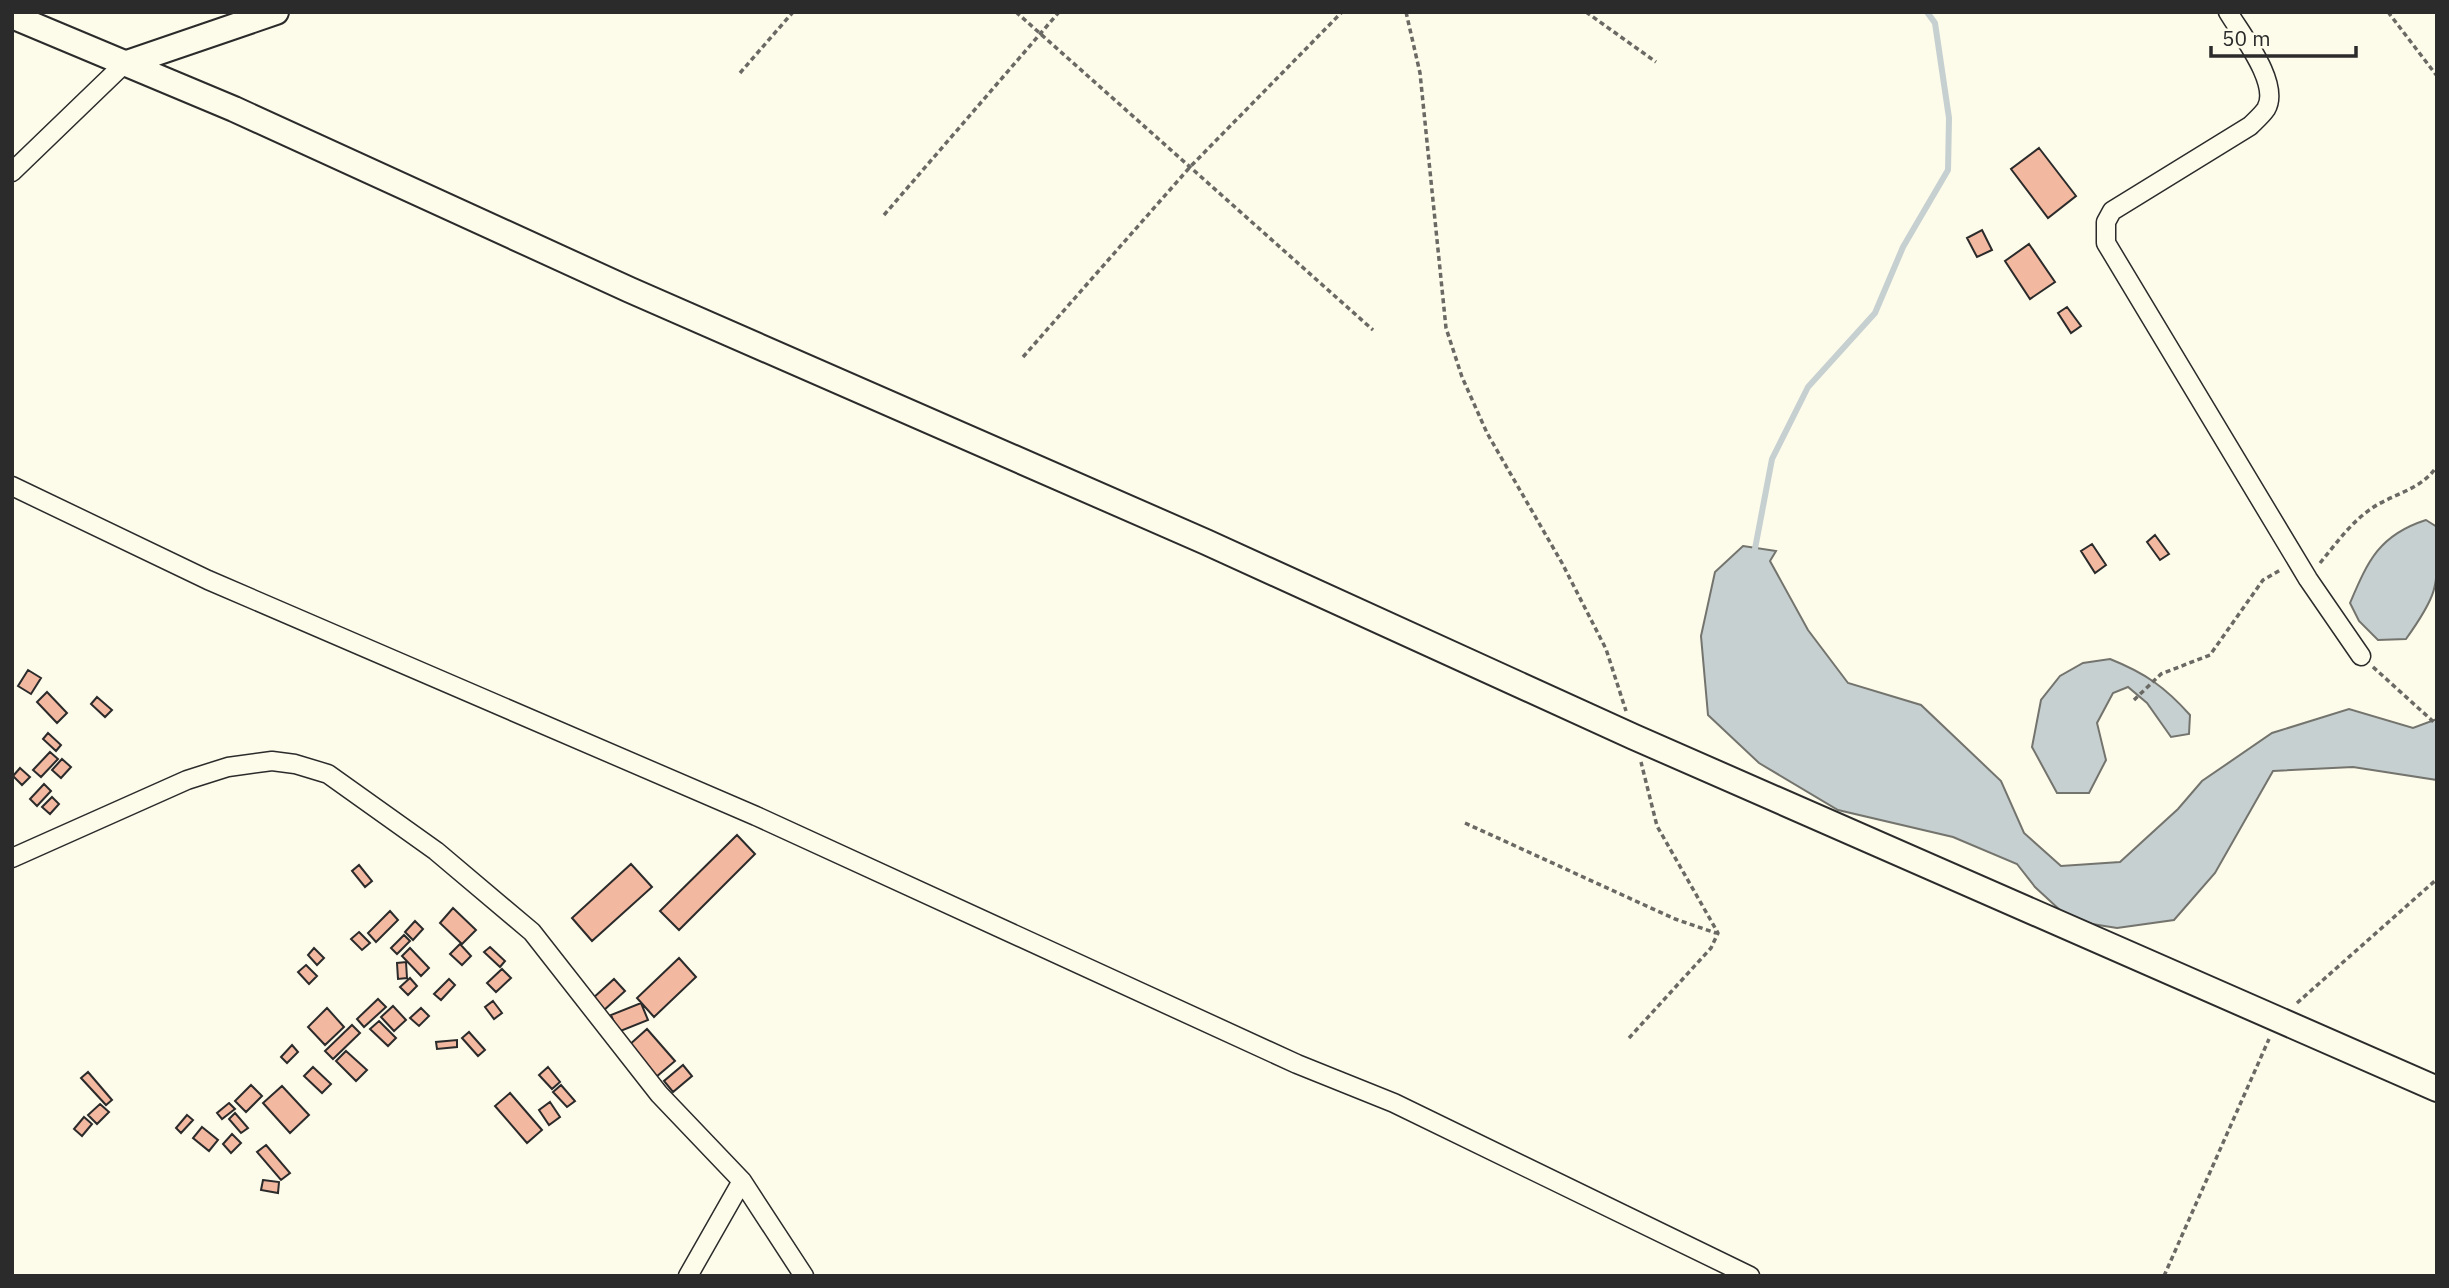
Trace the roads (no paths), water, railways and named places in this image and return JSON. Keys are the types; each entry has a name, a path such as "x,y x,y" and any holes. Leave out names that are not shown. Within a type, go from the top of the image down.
{"street":[{"path":"12,172 124,64 276,12"},
{"path":"2228,12 2262,69 2269,89 2267,107 2250,126 2122,202 2112,211 2106,222 2106,243 2308,579 2361,656"},
{"path":"12,16 234,109 630,290 1206,541 1634,737 2437,1089"},
{"path":"12,485 208,580 756,816 1286,1059 1394,1103 1750,1276"},
{"path":"12,859 187,780 228,767 272,761 295,764 328,774 426,844 532,932 659,1094 742,1181 804,1276"},
{"path":"688,1276 742,1181"}],"waterway":[{"path":"1754,554 1772,459 1808,387 1875,313 1903,247 1948,170 1949,118 1935,23 1927,12"}]}
